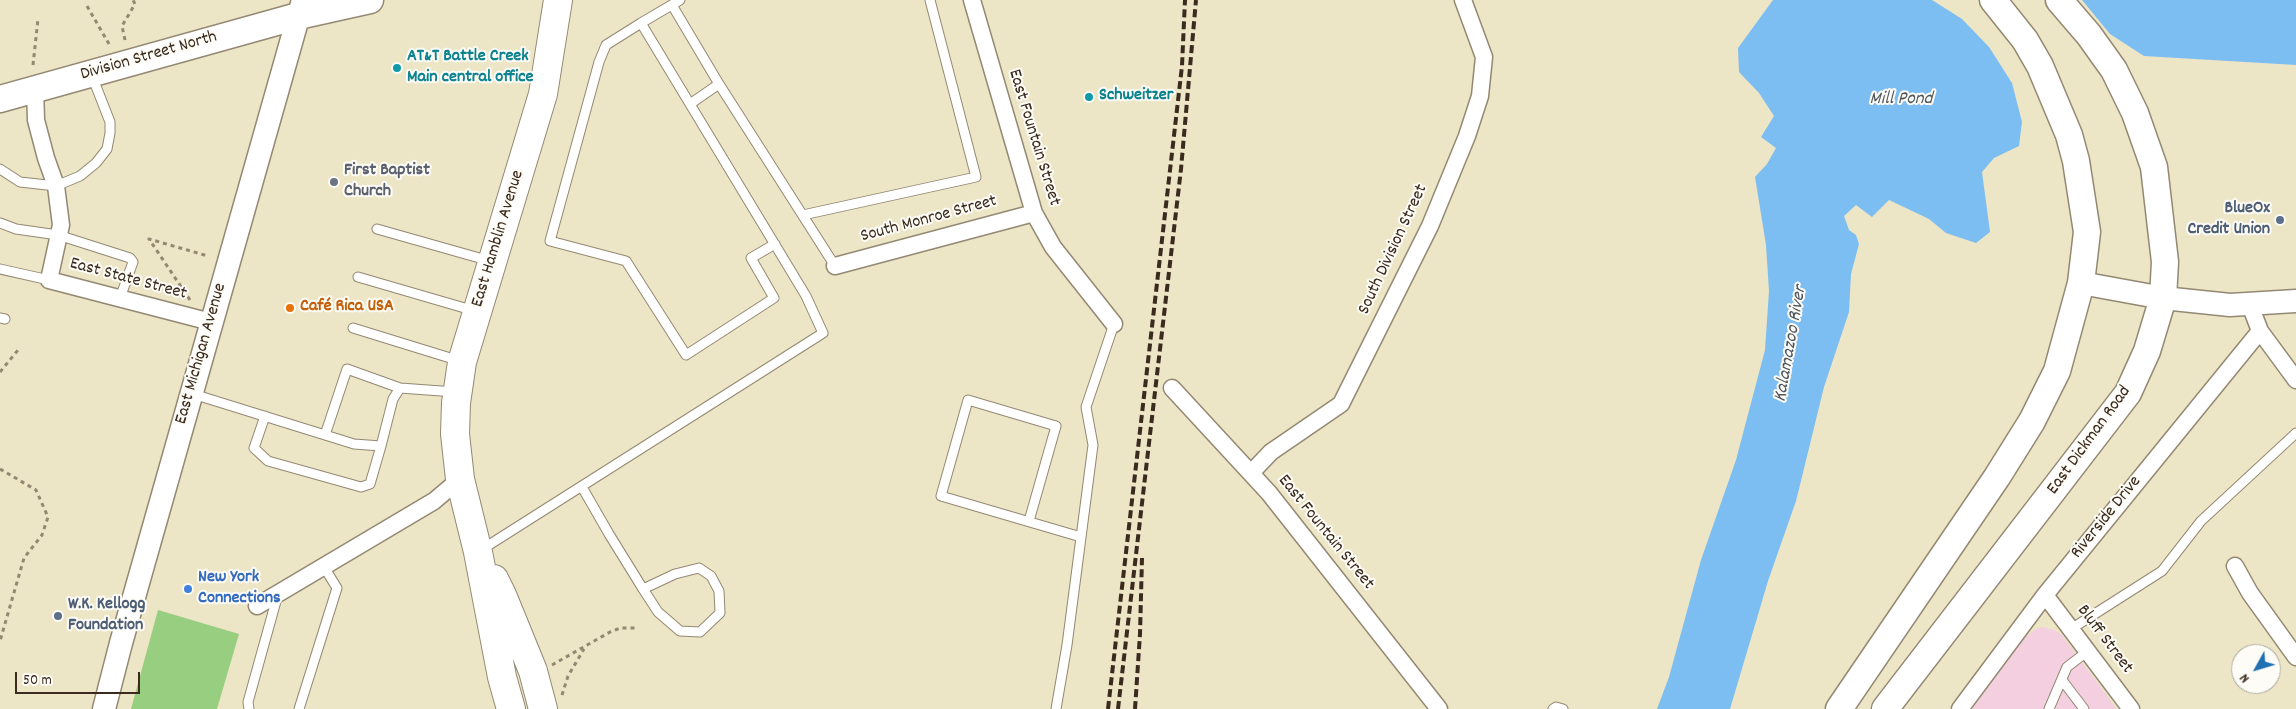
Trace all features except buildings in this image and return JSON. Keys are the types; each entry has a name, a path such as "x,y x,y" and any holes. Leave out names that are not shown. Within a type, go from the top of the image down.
{"highway":[{"name":"East Hamblin Avenue","path":"478,552 460,479 455,434 462,362 543,94 558,0"},
{"path":"478,552 502,594 533,671 549,703"},
{"path":"478,552 502,677 511,709"}],"main road":[{"name":"Division Street North","path":"0,98 34,77 91,74 301,8 370,0"},
{"path":"1839,709 1997,477 2032,421 2057,371 2080,283 2087,232 2076,161 2069,135 2040,66 2024,40 1993,0"},
{"name":"East Dickman Road","path":"1885,709 2128,393 2147,351 2163,298 2165,262 2161,214 2151,158 2135,113 2114,70 2089,35 2059,0"}],"street":[{"name":"East Fountain Street","path":"972,0 1034,213 1053,246 1114,324"},
{"name":"South Division Street","path":"1251,473 1271,452 1341,404 1430,226 1467,136 1480,96 1484,57 1463,0"},
{"name":"East Michigan Avenue","path":"104,709 301,8"},
{"name":"East State Street","path":"34,77 36,120 56,186 61,225 49,280 212,322"},
{"name":"South Monroe Street","path":"835,266 1034,213"},
{"path":"2080,283 2163,298 2230,305 2296,301"},
{"path":"2250,305 2260,331 2296,380"},
{"name":"Riverside Drive","path":"1960,709 2045,594 2260,331"},
{"name":"East Fountain Street","path":"1172,388 1251,473 1440,709"},
{"path":"257,606 434,501 460,479"},
{"path":"2235,566 2250,593 2296,657"},
{"name":"Bluff Street","path":"2045,594 2131,709"},
{"path":"515,709 549,703"}],"lane":[{"path":"803,215 976,177 930,0"},
{"path":"775,244 751,258 774,298 686,355 626,261 550,241 599,62 606,44 676,2 719,84 835,266"},
{"path":"478,552 823,333 806,296 641,24"},
{"path":"0,169 20,182 56,186 88,171 104,154 109,143 110,122 91,74"},
{"path":"690,104 719,84"},
{"path":"0,223 16,229 58,235 130,258 133,262 120,298"},
{"path":"377,229 492,262"},
{"path":"0,269 49,280"},
{"path":"358,277 478,312"},
{"path":"1056,709 1093,445 1086,407 1114,324"},
{"path":"353,328 462,362"},
{"path":"325,435 348,369 400,388 458,392"},
{"path":"265,416 254,448 268,461 361,487 370,484 393,399 400,388"},
{"path":"191,394 354,444 381,446"},
{"path":"1029,521 1056,426 968,400 941,496 1081,537"},
{"path":"2071,629 2162,571 2201,521 2296,433"},
{"path":"582,487 643,589 658,612 680,631 700,632 720,613 719,590 712,576 699,568 675,574 643,589"},
{"path":"299,709 337,588 324,567"},
{"path":"249,709 248,702 278,593"},
{"path":"2049,709 2067,667 2088,651"},
{"path":"2062,680 2084,709"},
{"path":"1553,709 1556,707 1563,709"}],"path":[{"path":"125,40 122,26 135,4 133,0"},
{"path":"87,6 109,44"},
{"path":"34,77 38,19"},
{"path":"194,307 148,239 208,256"},
{"path":"0,372 18,350"},
{"path":"0,469 36,490 48,517 42,535 24,558 0,641"},
{"path":"544,667 586,647 610,632 620,628 636,628"},
{"path":"549,703 586,647"}],"shaded area":[{"path":"2042,627 2061,634 2117,709 1972,709 2024,638"}],"green space":[{"path":"158,610 239,634 217,709 131,709"}],"water":[{"path":"1773,0 1932,0 1962,19 1989,47 2012,83 2022,122 2019,146 1994,158 1982,172 1990,232 1976,243 1946,233 1929,219 1889,200 1872,217 1856,205 1844,216 1849,230 1856,235 1859,244 1851,274 1849,312 1824,387 1796,501 1768,581 1730,709 1657,709 1669,677 1701,560 1736,460 1765,350 1769,291 1766,245 1755,177 1767,164 1776,148 1761,137 1774,116 1759,93 1739,72 1738,48"},
{"path":"2082,0 2296,0 2296,65 2144,56 2110,34"}],"railway":[{"path":"1108,709 1182,66 1185,0"},
{"path":"1118,709 1181,169 1196,0"},
{"path":"1135,709 1140,634 1142,558"}],"place":[{"name":"AT&T Battle Creek Main central office","path":"397,68"},
{"name":"Schweitzer","path":"1089,97"},
{"name":"First Baptist Church","path":"334,182"},
{"name":"BlueOx Credit Union","path":"2280,220"},
{"name":"Café Rica USA","path":"290,308"},
{"name":"New York Connections","path":"188,589"},
{"name":"W.K. Kellogg Foundation","path":"58,616"}],"water label":[{"name":"Mill Pond","path":"1901,100"},
{"name":"Kalamazoo River","path":"1792,344"}]}
